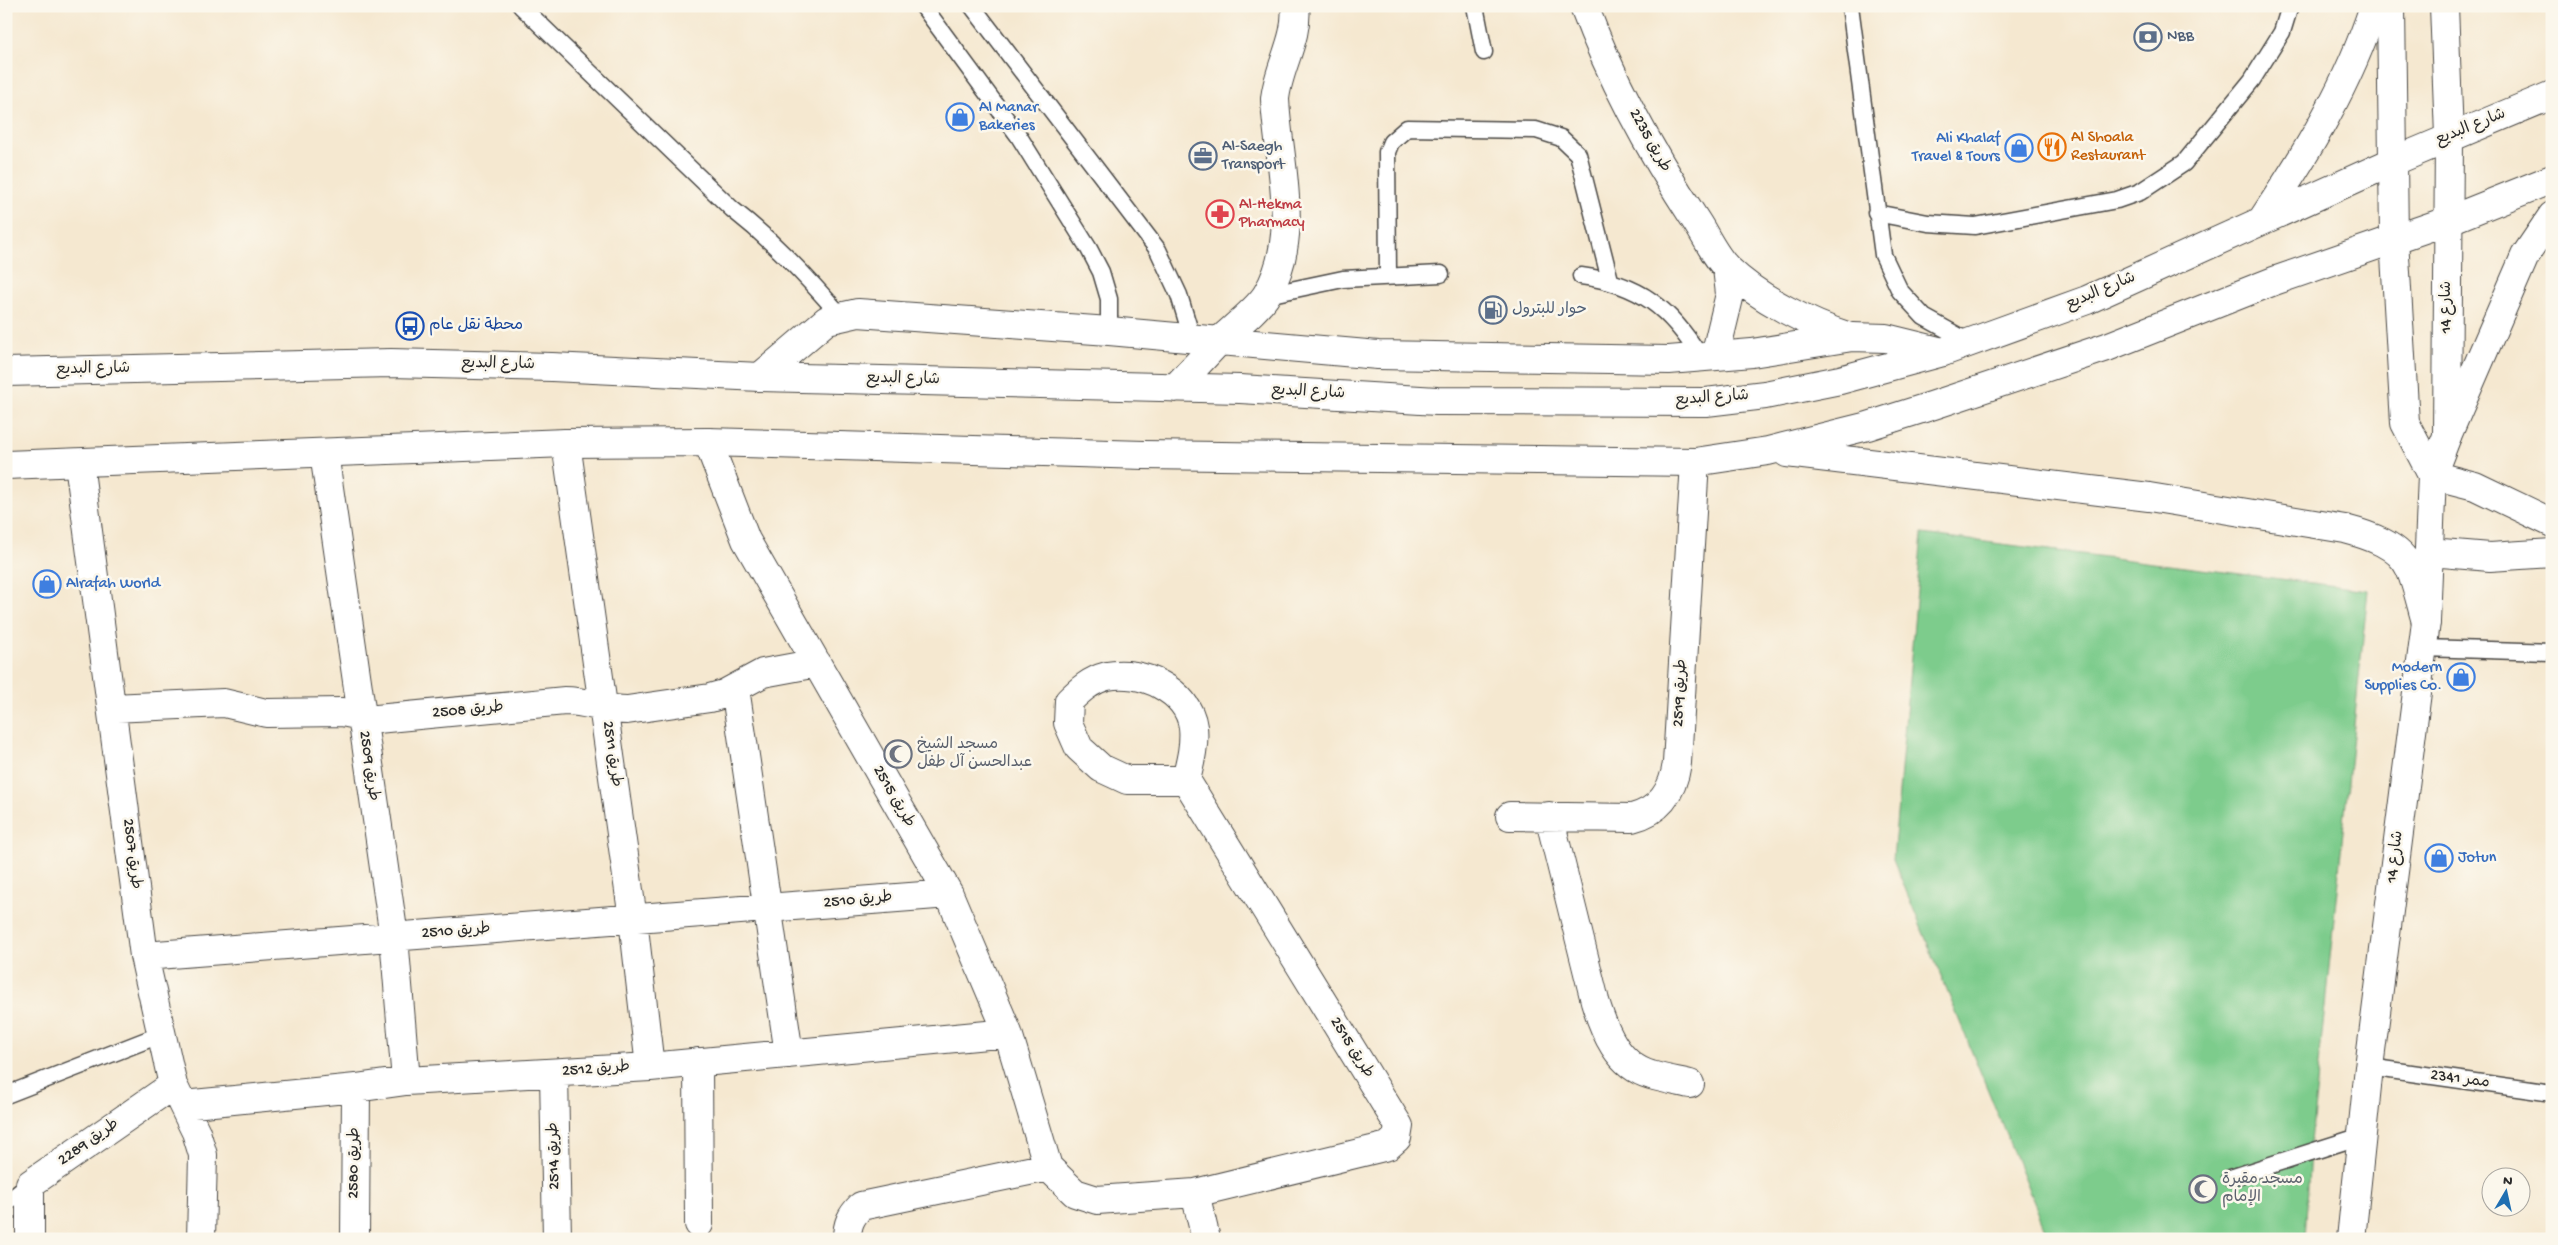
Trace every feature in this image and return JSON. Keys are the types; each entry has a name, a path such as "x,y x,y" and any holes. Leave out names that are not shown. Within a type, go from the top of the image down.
{"street":[{"path":"1175,388 1205,340 1267,295 1283,254 1286,217 1275,99 1277,81 1293,37 1294,6"},
{"name":"طريق 2235","path":"1584,6 1599,48 1644,134 1727,268 1789,311 1823,328 1852,337"},
{"path":"2262,220 2303,158 2339,93 2374,6"},
{"name":"شارع 14","path":"2391,6 2394,239 2405,423 2432,475"},
{"name":"شارع 14","path":"2351,1239 2369,1067 2425,635 2432,475 2447,436 2449,136 2444,6"},
{"name":"شارع البديع","path":"6,372 391,363 552,367 760,377 1175,388 1437,401 1706,402 1765,395 1831,382 1943,352 2087,300 2449,136 2552,95"},
{"path":"6,465 566,442 708,442 1144,455 1695,462 1768,451 1868,426 2108,347 2274,282 2447,221 2552,180"},
{"path":"2447,436 2526,256 2552,216"},
{"name":"طريق 2235","path":"1708,357 1730,294 1727,268"},
{"path":"760,377 827,320 840,316 876,313 1378,355 1668,360 1792,348 1852,337 1886,338 1943,352"},
{"name":"طريق 2511","path":"566,442 633,919 650,1067"},
{"name":"طريق 2515","path":"708,442 746,540 949,894 1008,1033 1048,1167 1075,1193 1097,1200 1196,1193 1388,1146 1397,1138 1398,1126 1186,780"},
{"path":"1768,451 2149,497 2360,533 2383,543 2399,554 2410,568 2425,635"},
{"name":"طريق 2509","path":"324,453 394,937 406,1081"},
{"name":"طريق 2519","path":"1510,816 1632,818 1647,814 1664,799 1675,779 1695,462"},
{"name":"طريق 2507","path":"79,463 144,956 178,1095 203,1155 201,1239"},
{"path":"2432,475 2475,486 2552,522"},
{"path":"2430,552 2490,557 2552,553"},
{"name":"طريق 2508","path":"112,708 224,703 266,713 323,711 342,712 361,717 394,718 566,701 592,703 604,708 627,710 710,698 736,688 763,673 817,663"},
{"path":"1108,676 1136,677 1165,686 1183,701 1193,726 1192,754 1186,780 1127,780 1101,768 1079,748 1068,723 1069,700 1085,685 1108,676"},
{"path":"736,688 789,1054"},
{"path":"1549,816 1594,1001 1604,1030 1622,1057 1649,1075 1690,1084"},
{"name":"طريق 2510","path":"144,956 949,894"},
{"name":"طريق 2512","path":"178,1095 356,1088 406,1081 650,1067 1008,1033"},
{"path":"698,1062 699,1224"},
{"name":"طريق 2514","path":"554,1073 557,1239"},
{"name":"طريق 2580","path":"355,1239 356,1088"},
{"name":"طريق 2289","path":"30,1184 178,1095"},
{"path":"847,1239 847,1226 852,1215 861,1206 1048,1167"},
{"path":"30,1184 30,1239"},
{"path":"1196,1193 1206,1239"}],"lane":[{"path":"521,6 732,209 767,237 800,268 840,316"},
{"path":"923,6 1018,135 1089,248 1101,272 1108,300 1109,331"},
{"path":"972,6 1158,250 1205,340"},
{"path":"1475,6 1484,52"},
{"path":"1850,6 1883,255 1900,291 1924,316 1969,342"},
{"path":"1876,213 1952,226 1976,226 2117,200 2140,192 2184,163 2252,80 2282,32 2290,6"},
{"path":"1388,275 1386,163 1391,142 1398,134 1407,128 1536,130 1549,132 1561,138 1578,154 1610,280"},
{"path":"1267,295 1322,282 1388,275 1441,274"},
{"path":"1581,276 1610,280 1634,290 1655,303 1674,320 1708,357"},
{"path":"2425,635 2552,652"},
{"path":"6,1094 162,1034"},
{"name":"ممر 2341","path":"2369,1067 2552,1093"},
{"path":"2230,1178 2361,1136"},
{"name":"طريق 2289","path":"6,1203 30,1184"}],"green space":[{"path":"1922,534 2368,590 2310,1151 2305,1239 2049,1239 1893,859"}],"place":[{"name":"NBB","path":"2148,37"},
{"name":"Al Manar Bakeries","path":"960,117"},
{"name":"Al Shoala Restaurant","path":"2052,147"},
{"name":"Ali Khalaf Travel & Tours","path":"2019,148"},
{"name":"Al-Saegh Transport","path":"1203,156"},
{"name":"Al-Hekma Pharmacy","path":"1220,214"},
{"name":"حوار للبترول","path":"1493,310"},
{"name":"محطة نقل عام","path":"410,326"},
{"name":"Alrafah World","path":"47,584"},
{"name":"Modern Supplies Co.","path":"2461,677"},
{"name":"مسجد الشيخ عبدالحسن آل طفل","path":"898,754"},
{"name":"Jotun","path":"2439,858"},
{"name":"مسجد مقبرة الإمام","path":"2203,1189"}]}
